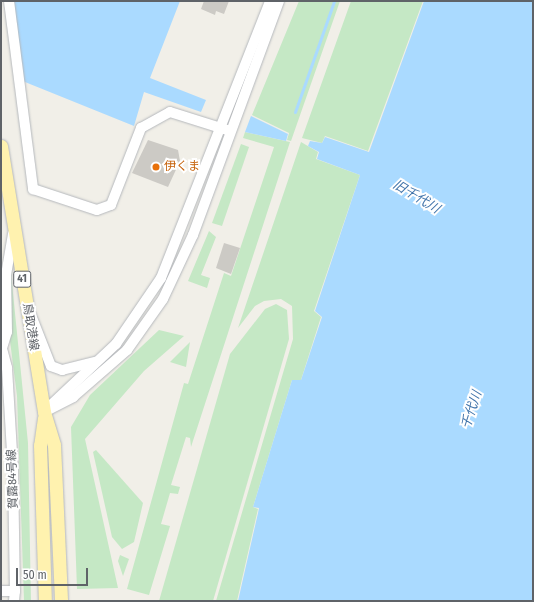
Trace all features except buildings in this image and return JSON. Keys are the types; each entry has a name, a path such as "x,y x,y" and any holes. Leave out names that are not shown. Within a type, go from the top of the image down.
{"main road":[{"name":"鳥取港線","path":"1,146 13,234 44,412 54,445 61,601"},
{"name":"鳥取港線","path":"44,412 40,445 44,601"}],"street":[{"path":"9,1 32,189 97,210 111,205 141,128 170,112 232,132"},
{"path":"44,412 116,344 162,278 270,1"},
{"path":"44,412 90,384 127,350 147,323 184,255 232,132 279,1"},
{"path":"1,346 7,332 6,275 13,234"},
{"path":"26,305 51,366 62,370 99,361"},
{"name":"賀露84号線","path":"1,346 7,368 13,468 14,596"},
{"path":"1,591 14,596"}],"green space":[{"path":"299,1 340,1 291,141 287,140 289,133 252,115"},
{"path":"351,1 423,1 368,151 325,136 322,143 302,138"},
{"path":"245,132 290,142 191,447 190,438 186,437 171,485 180,487 178,494 170,493 161,524 170,526 149,595 127,589 184,383 188,384 224,273 231,276 274,147 243,138"},
{"path":"301,142 318,152 316,159 360,175 314,311 321,317 301,380 292,380 253,507 258,509 237,601 216,601 293,339 292,306 281,299 264,301 255,306 238,328"},
{"path":"241,144 249,147 222,226 212,223"},
{"path":"209,231 216,237 201,275 210,278 207,288 188,281"},
{"path":"11,273 28,443 31,601 24,601 17,396 10,341"},
{"path":"276,304 287,310 289,339 213,601 159,601 230,354 265,309"},
{"path":"159,330 184,336 144,371 85,439 118,588 77,589 71,427 90,395"},
{"path":"190,342 186,367 170,362"},
{"path":"96,450 143,503 134,542 122,549 112,537 93,452"},
{"path":"120,555 129,559 123,576 118,561"}],"water":[{"path":"12,1 180,1 150,78 206,100 201,112 144,92 134,126 20,80"},
{"path":"424,1 533,1 533,601 238,601 259,508 253,507 292,380 301,380 322,317 315,311 360,175 317,159 319,152 308,146 310,141 322,143 325,137 369,152"},
{"path":"251,116 288,134 286,141 245,132"}],"waterway":[{"path":"295,112 334,1"}],"place":[{"name":"伊くま","path":"156,167"}],"water label":[{"name":"旧千代川","path":"416,197"},
{"name":"千代川","path":"472,410"}]}
